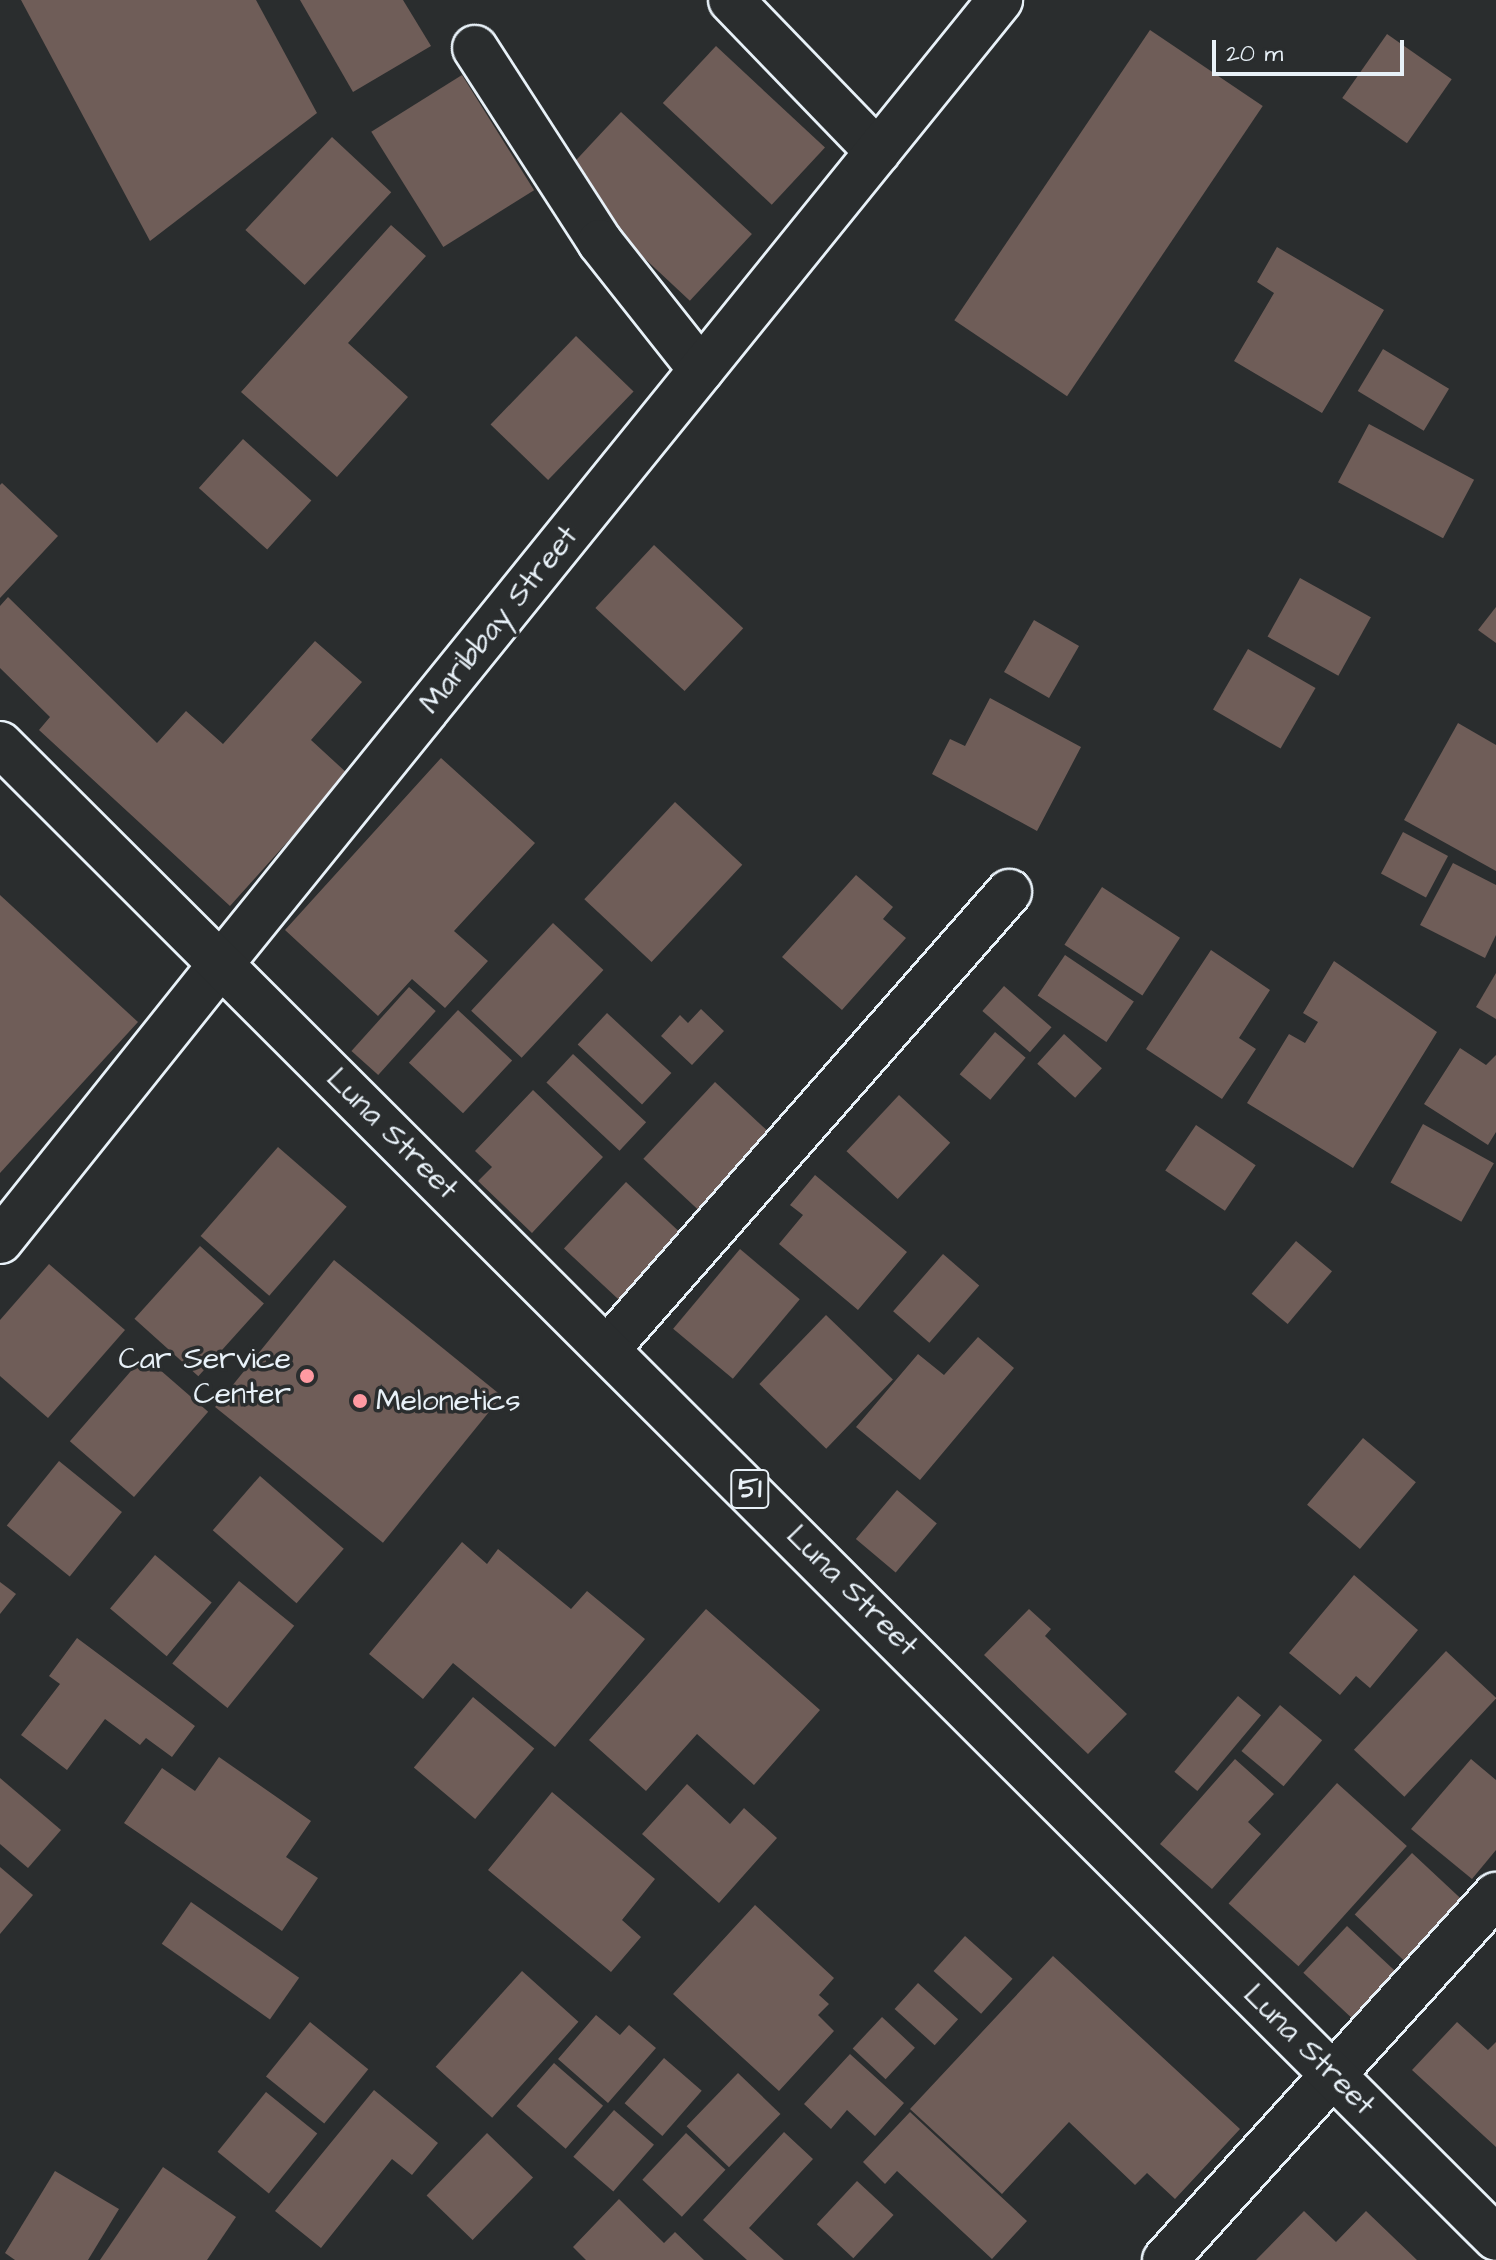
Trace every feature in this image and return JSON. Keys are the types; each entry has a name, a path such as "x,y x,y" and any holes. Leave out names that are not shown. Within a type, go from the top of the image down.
{"street":[{"path":"731,0 878,152"},
{"name":"Maribbay Street","path":"0,1241 1000,0"},
{"path":"475,48 591,229 701,370"},
{"name":"Luna Street","path":"0,744 609,1347 1496,2238"},
{"path":"609,1347 1009,892"},
{"path":"1165,2260 1496,1895"}],"building":[{"path":"21,0 256,0 317,113 150,241"},
{"path":"300,0 403,0 431,46 353,92"},
{"path":"1150,30 1263,106 1067,396 954,320"},
{"path":"1387,34 1452,79 1407,143 1342,98"},
{"path":"716,46 825,148 772,205 663,103"},
{"path":"462,75 534,190 443,247 371,132"},
{"path":"621,112 752,234 690,301 559,179"},
{"path":"332,137 391,192 305,285 245,230"},
{"path":"391,225 426,256 348,343 408,397 337,477 241,392"},
{"path":"1277,247 1384,310 1322,413 1234,361 1274,293 1257,282"},
{"path":"576,336 634,392 548,480 491,424"},
{"path":"1383,349 1449,389 1424,431 1358,391"},
{"path":"1369,424 1474,480 1443,538 1338,482"},
{"path":"243,439 311,501 267,550 199,488"},
{"path":"2,483 58,536 0,598 0,485"},
{"path":"654,545 743,628 685,691 595,608"},
{"path":"1300,578 1371,617 1338,676 1268,637"},
{"path":"8,597 157,743 186,711 223,744 315,641 362,682 311,740 348,774 230,906 39,730 50,717 0,668 0,606"},
{"path":"1496,607 1496,643 1478,630"},
{"path":"1034,620 1079,646 1049,698 1004,672"},
{"path":"1248,649 1316,688 1281,749 1213,710"},
{"path":"990,698 1081,747 1037,831 932,774 950,739 965,746"},
{"path":"1458,723 1496,745 1496,871 1404,820"},
{"path":"441,758 535,843 454,931 488,961 445,1008 412,979 378,1016 285,930"},
{"path":"675,802 742,865 652,962 584,899"},
{"path":"1403,832 1448,856 1426,897 1381,873"},
{"path":"1453,863 1496,885 1496,935 1485,958 1420,925"},
{"path":"856,875 893,907 883,919 906,938 842,1010 782,957"},
{"path":"1102,887 1180,938 1142,996 1064,945"},
{"path":"0,895 138,1022 0,1173"},
{"path":"553,923 603,970 522,1058 471,1011"},
{"path":"1211,950 1270,990 1239,1038 1256,1049 1222,1099 1146,1049"},
{"path":"1065,955 1134,1001 1106,1042 1038,996"},
{"path":"1334,961 1437,1032 1353,1168 1247,1103 1289,1034 1305,1043 1318,1022 1303,1013"},
{"path":"1496,973 1496,1019 1476,1007"},
{"path":"1004,986 1052,1027 1030,1052 982,1011"},
{"path":"409,987 436,1011 378,1075 351,1051"},
{"path":"701,1009 724,1031 692,1065 661,1036 680,1015 688,1023"},
{"path":"458,1010 512,1060 463,1113 409,1063"},
{"path":"607,1013 671,1073 642,1104 578,1044"},
{"path":"995,1032 1026,1058 990,1100 960,1074"},
{"path":"1064,1034 1102,1068 1075,1098 1037,1064"},
{"path":"1460,1048 1486,1065 1496,1055 1496,1132 1488,1145 1424,1104"},
{"path":"573,1054 646,1122 620,1151 546,1083"},
{"path":"715,1082 782,1144 710,1221 643,1159"},
{"path":"533,1090 603,1157 532,1233 478,1181 492,1167 475,1151"},
{"path":"899,1095 950,1143 898,1199 846,1151"},
{"path":"1423,1124 1494,1163 1461,1222 1391,1183"},
{"path":"1196,1125 1256,1165 1225,1211 1165,1171"},
{"path":"278,1147 347,1207 269,1296 201,1236"},
{"path":"815,1175 907,1252 858,1310 779,1244 803,1215 790,1205"},
{"path":"626,1182 696,1247 634,1314 564,1249"},
{"path":"1296,1241 1332,1271 1288,1324 1252,1294"},
{"path":"200,1246 264,1304 198,1376 134,1319"},
{"path":"740,1249 800,1299 733,1379 673,1329"},
{"path":"943,1254 979,1285 929,1343 893,1311"},
{"name":"Melonetics","path":"334,1260 502,1396 383,1543 215,1407"},
{"path":"49,1264 125,1330 48,1418 0,1376 0,1320"},
{"path":"826,1315 893,1380 826,1449 759,1384"},
{"path":"978,1337 1014,1368 920,1480 856,1427 918,1354 944,1375"},
{"path":"144,1356 208,1412 134,1497 70,1441"},
{"path":"1363,1438 1416,1482 1360,1549 1307,1505"},
{"path":"59,1461 122,1512 70,1576 7,1526"},
{"path":"260,1476 344,1549 297,1603 213,1530"},
{"path":"897,1490 937,1523 896,1572 856,1539"},
{"path":"462,1542 487,1564 498,1549 571,1609 587,1591 645,1639 555,1747 453,1663 423,1699 369,1654"},
{"path":"155,1555 212,1603 167,1656 110,1609"},
{"path":"1354,1575 1418,1630 1370,1688 1356,1676 1340,1695 1289,1653"},
{"path":"239,1581 294,1626 227,1708 172,1663"},
{"path":"0,1582 16,1594 0,1614"},
{"path":"706,1609 820,1710 754,1785 697,1734 646,1791 589,1740"},
{"path":"1029,1609 1051,1629 1045,1636 1127,1714 1088,1754 984,1655"},
{"path":"77,1638 195,1726 172,1757 146,1738 140,1745 105,1719 67,1770 21,1735 60,1684 49,1676"},
{"path":"1446,1651 1496,1699 1404,1797 1354,1750"},
{"path":"1238,1696 1261,1715 1197,1791 1174,1772"},
{"path":"473,1697 534,1748 475,1819 414,1767"},
{"path":"1280,1705 1322,1740 1284,1786 1241,1751"},
{"path":"219,1757 311,1821 286,1857 318,1878 282,1931 124,1823 162,1768 195,1791"},
{"path":"1235,1759 1274,1794 1248,1822 1261,1834 1212,1889 1160,1844"},
{"path":"1471,1759 1496,1780 1496,1850 1472,1879 1411,1829"},
{"path":"0,1778 61,1830 28,1868 0,1844"},
{"path":"1337,1783 1407,1846 1298,1966 1229,1903"},
{"path":"687,1784 730,1824 744,1808 777,1838 719,1903 642,1834"},
{"path":"552,1792 655,1879 622,1920 641,1937 611,1972 488,1870"},
{"path":"1412,1853 1461,1899 1404,1960 1355,1914"},
{"path":"0,1867 33,1895 0,1934"},
{"path":"191,1902 299,1978 270,2019 162,1944"},
{"path":"755,1905 834,1978 819,1995 829,2004 818,2015 834,2031 779,2091 673,1994"},
{"path":"1347,1926 1397,1972 1353,2019 1303,1973"},
{"path":"965,1936 1013,1979 981,2014 934,1971"},
{"path":"1053,1956 1240,2129 1175,2199 1147,2173 1135,2185 1069,2122 1002,2194 910,2109"},
{"path":"522,1971 578,2022 492,2118 436,2067"},
{"path":"918,1983 958,2019 935,2045 895,2009"},
{"path":"596,2015 620,2035 629,2025 656,2048 608,2103 558,2059"},
{"path":"882,2017 915,2048 886,2079 853,2048"},
{"path":"310,2022 368,2069 324,2124 266,2076"},
{"path":"1457,2022 1488,2050 1496,2042 1496,2147 1412,2070"},
{"path":"850,2054 904,2103 875,2136 847,2110 831,2129 804,2104"},
{"path":"664,2058 702,2091 662,2136 625,2103"},
{"path":"554,2063 603,2106 566,2149 517,2106"},
{"path":"738,2073 780,2114 729,2167 687,2126"},
{"path":"374,2090 438,2143 412,2175 392,2159 321,2248 275,2211"},
{"path":"266,2092 317,2134 269,2193 218,2152"},
{"path":"614,2110 654,2145 613,2192 573,2157"},
{"path":"910,2112 1027,2221 992,2259 897,2171 885,2184 863,2162"},
{"path":"784,2132 813,2159 749,2228 784,2260 747,2260 703,2220"},
{"path":"487,2133 533,2177 473,2240 427,2196"},
{"path":"686,2133 725,2170 682,2217 642,2180"},
{"path":"163,2167 236,2217 207,2260 100,2260"},
{"path":"55,2171 119,2209 88,2260 15,2260 5,2253"},
{"path":"857,2181 894,2215 853,2258 817,2224"},
{"path":"619,2199 664,2243 675,2232 704,2260 586,2260 573,2247"},
{"path":"1304,2211 1336,2242 1366,2211 1417,2260 1256,2260"}],"place":[{"name":"Car Service Center","path":"307,1376"},
{"name":"Melonetics","path":"360,1401"}]}
